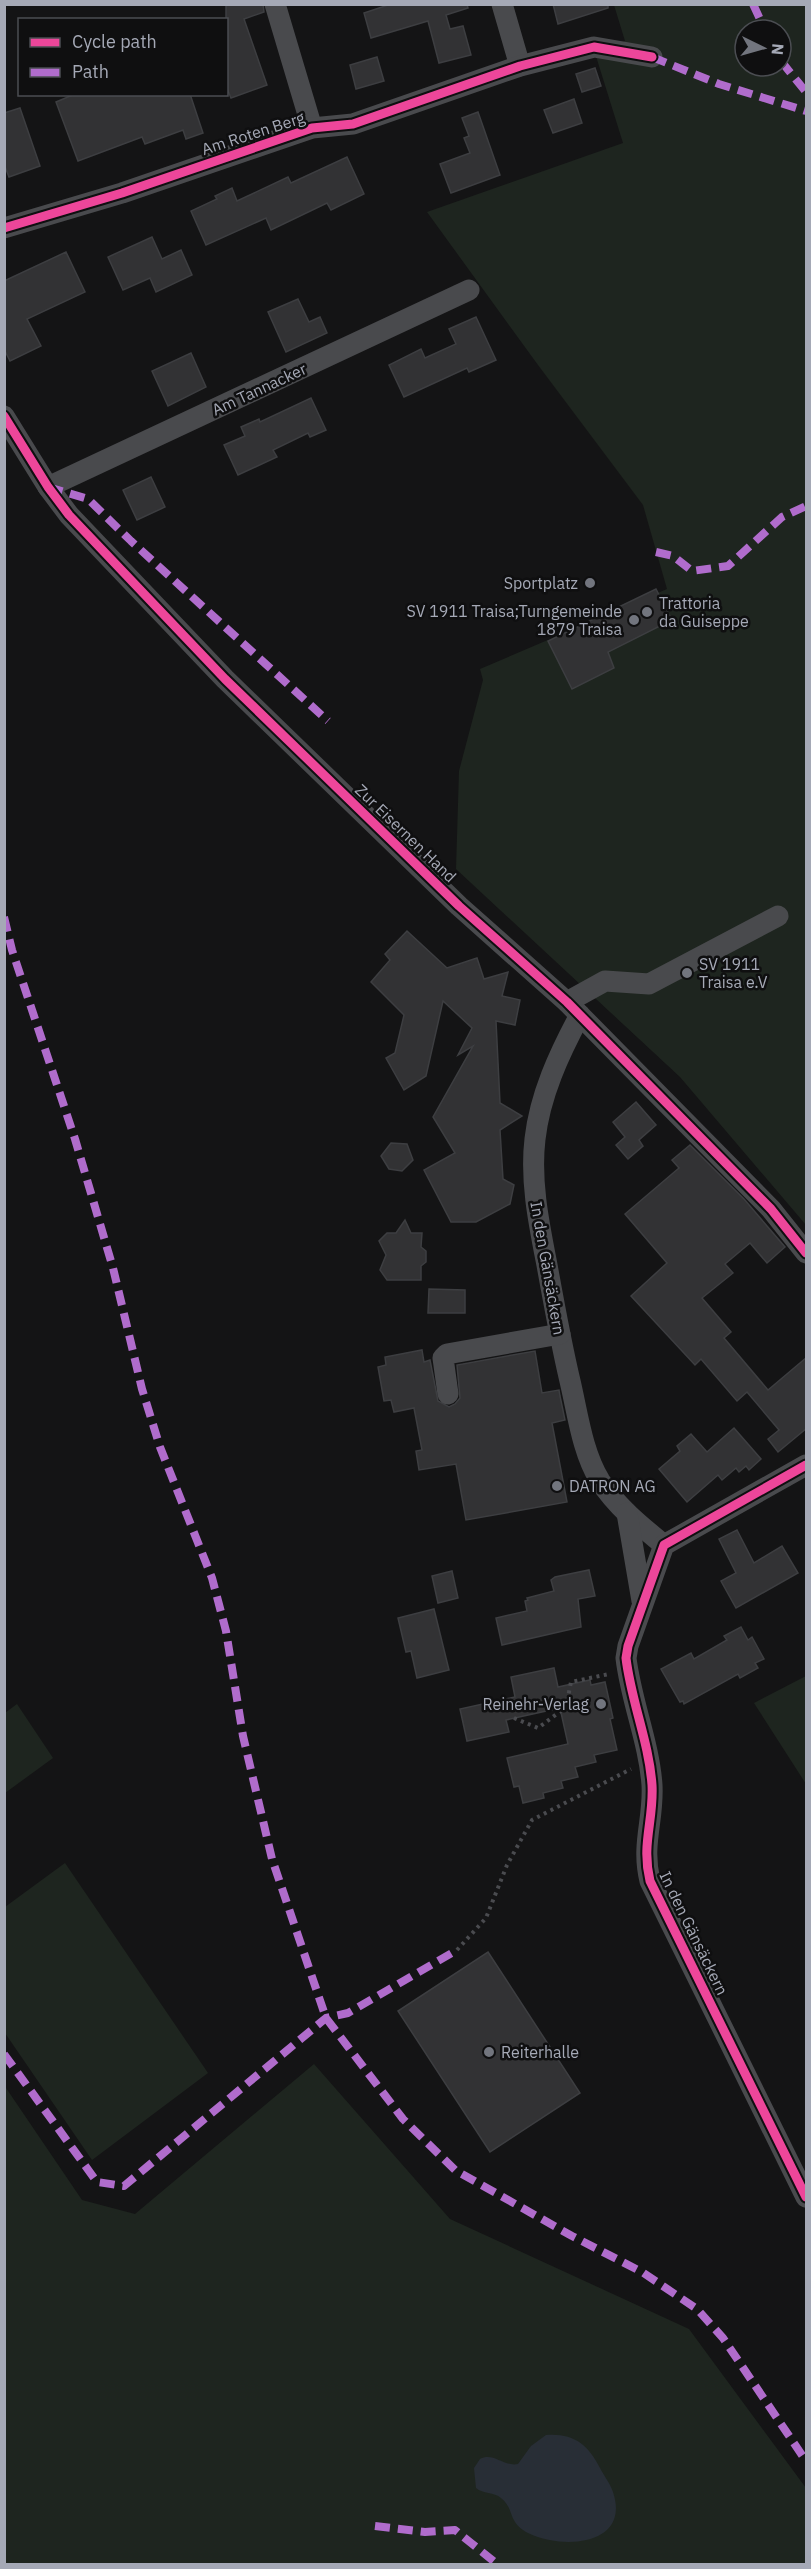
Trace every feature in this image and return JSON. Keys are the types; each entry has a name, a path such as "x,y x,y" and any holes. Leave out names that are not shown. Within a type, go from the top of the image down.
{"street":[{"path":"275,4 312,128"},
{"path":"502,4 520,66"},
{"name":"Am Roten Berg","path":"4,228 122,193 312,128 353,124 520,66 594,47 652,57"},
{"name":"Am Tannacker","path":"48,487 469,290"},
{"name":"Zur Eisernen Hand","path":"4,417 48,487 69,514 225,679 459,906 574,1008 771,1209 807,1253"},
{"path":"574,1008 605,981 649,984 778,916"},
{"name":"In den Gänsäckern","path":"574,1008 545,1093 535,1140 535,1192 560,1334 585,1450 601,1481 627,1514 664,1545 628,1646 628,1670 652,1784 645,1862 650,1881 807,2197"},
{"path":"448,1394 443,1358 447,1354 560,1334"},
{"path":"664,1545 807,1465"},
{"name":"In den Gänsäckern","path":"627,1514 643,1603"}],"path":[{"path":"514,1718 538,1728 567,1707 571,1682 628,1670"},
{"path":"457,1950 486,1918 507,1865 532,1820 647,1760"}],"shaded area":[{"path":"614,5 806,5 806,1225 680,1077 456,869 459,771 483,680 480,669 667,589 643,505 427,212 623,143 595,53 625,41"},
{"path":"806,1676 806,1784 754,1703"},
{"path":"17,1704 53,1758 5,1793 5,1713"},
{"path":"65,1863 208,2073 92,2160 5,2033 5,1907"},
{"path":"314,2064 450,2219 689,2329 806,2488 806,2564 5,2564 4,2085 82,2200 135,2214"},
{"path":"546,2435 572,2438 585,2446 612,2489 616,2510 612,2524 603,2533 575,2542 542,2538 521,2529 501,2498 476,2488 474,2468 480,2459 490,2457 508,2464 518,2464 531,2446"}],"building":[{"path":"226,4 263,4 264,12 244,19 267,85 231,98 228,91 228,18 226,18"},
{"path":"391,4 467,4 468,8 446,15 450,29 463,26 471,55 439,63 428,21 371,38 364,13"},
{"path":"553,4 608,4 608,8 558,24"},
{"path":"377,57 384,81 356,89 350,65"},
{"path":"595,68 601,86 582,92 576,74"},
{"path":"70,96 191,96 203,133 186,139 183,130 145,144 142,137 78,161 56,102"},
{"path":"574,99 582,123 553,133 544,110"},
{"path":"20,108 40,166 9,177 4,164 4,113"},
{"path":"478,112 500,175 451,193 440,164 470,153 464,138 469,136 462,118"},
{"path":"347,157 364,194 331,210 327,203 271,230 266,218 206,245 191,211 217,199 215,196 232,188 237,201 288,177 291,183"},
{"path":"152,237 162,259 181,250 192,275 156,292 150,278 123,290 108,257"},
{"path":"66,252 85,292 27,319 41,346 10,361 4,349 4,281"},
{"path":"298,299 309,322 320,317 327,333 286,352 268,312"},
{"path":"476,317 496,360 469,372 467,368 404,397 389,365 421,349 425,358 456,344 449,329"},
{"path":"191,353 206,387 168,406 152,371"},
{"path":"311,398 326,430 310,437 308,433 273,450 277,457 238,475 224,445 245,436 241,427 259,419 260,422"},
{"path":"151,477 165,507 137,520 123,490"},
{"path":"656,589 672,620 608,652 614,668 572,689 548,641"},
{"path":"407,931 447,968 477,958 484,979 508,972 502,996 520,1000 515,1025 496,1021 500,1103 522,1116 500,1130 503,1179 514,1185 510,1204 476,1222 451,1222 424,1170 455,1153 433,1117 473,1046 458,1055 472,1028 443,1001 426,1076 404,1090 386,1058 395,1053 404,1015 371,982 390,960 385,954"},
{"path":"636,1102 656,1125 639,1140 643,1146 628,1159 616,1145 625,1137 613,1122"},
{"path":"391,1143 407,1144 413,1160 402,1171 389,1169 381,1156"},
{"path":"690,1145 744,1199 785,1247 767,1263 750,1243 725,1264 733,1273 702,1298 731,1332 724,1338 768,1390 807,1357 807,1428 778,1452 768,1439 779,1430 747,1392 737,1401 701,1359 695,1365 631,1296 667,1263 625,1214 679,1168 672,1160"},
{"path":"405,1220 411,1233 422,1233 421,1247 426,1251 426,1262 421,1266 421,1280 387,1280 380,1270 386,1255 379,1241 387,1233 396,1233"},
{"path":"429,1289 465,1290 465,1313 428,1313"},
{"path":"422,1350 424,1362 430,1360 438,1401 449,1407 460,1398 457,1365 535,1351 542,1393 559,1390 565,1420 552,1423 567,1502 466,1520 456,1464 419,1470 416,1451 422,1450 414,1408 394,1412 391,1400 384,1401 378,1367 386,1365 385,1357"},
{"path":"734,1428 761,1459 749,1470 746,1466 739,1472 736,1468 722,1480 718,1475 687,1502 659,1469 680,1451 677,1446 691,1434 707,1452"},
{"path":"737,1530 754,1563 782,1546 798,1573 736,1608 721,1581 736,1573 719,1539"},
{"path":"589,1570 595,1596 578,1599 581,1627 502,1645 496,1618 527,1611 525,1601 528,1600 527,1598 554,1591 551,1580 555,1577"},
{"path":"452,1571 458,1598 438,1603 432,1576"},
{"path":"434,1609 449,1670 417,1678 411,1651 406,1652 398,1618"},
{"path":"741,1627 748,1640 752,1637 764,1659 755,1663 758,1668 740,1678 738,1674 684,1704 683,1701 680,1702 661,1669 691,1653 694,1659 727,1640 724,1636"},
{"path":"554,1668 558,1687 590,1680 591,1685 605,1682 617,1750 594,1755 596,1762 575,1767 578,1777 561,1781 563,1788 543,1793 544,1798 523,1803 519,1786 514,1787 507,1758 568,1744 560,1708 506,1720 509,1732 467,1741 460,1709 515,1697 511,1677"},
{"name":"Reiterhalle","path":"488,1952 580,2093 490,2152 398,2011"}],"marked path":[{"path":"753,4 759,18"},
{"path":"652,57 719,84 806,111"},
{"path":"793,76 806,92"},
{"path":"48,487 88,499 328,721"},
{"path":"656,552 673,556 692,571 728,566 782,517 806,506"},
{"path":"4,917 12,950 75,1139 113,1268 142,1389 160,1447 212,1578 226,1631 243,1736 272,1859 326,2018 403,2119 455,2170 572,2236 642,2272 697,2309 723,2338 806,2461"},
{"path":"4,2054 97,2182 124,2186 326,2018 348,2013 457,1950"},
{"path":"375,2526 425,2532 455,2530 497,2564"}],"cycle path":[{"path":"4,228 122,193 312,128 353,124 520,66 594,47 652,57"},
{"path":"4,416 48,487 69,515 225,679 459,906 567,1002 771,1209 806,1253"},
{"path":"806,1465 664,1545 628,1646 626,1658 652,1785 647,1844 650,1881 806,2197"}],"place":[{"name":"Sportplatz","path":"590,583"},
{"name":"Trattoria da Guiseppe","path":"647,612"},
{"name":"SV 1911 Traisa;Turngemeinde 1879 Traisa","path":"634,620"},
{"name":"SV 1911 Traisa e.V","path":"687,973"},
{"name":"DATRON AG","path":"557,1486"},
{"name":"Reinehr-Verlag","path":"601,1704"},
{"name":"Reiterhalle","path":"489,2052"}]}
